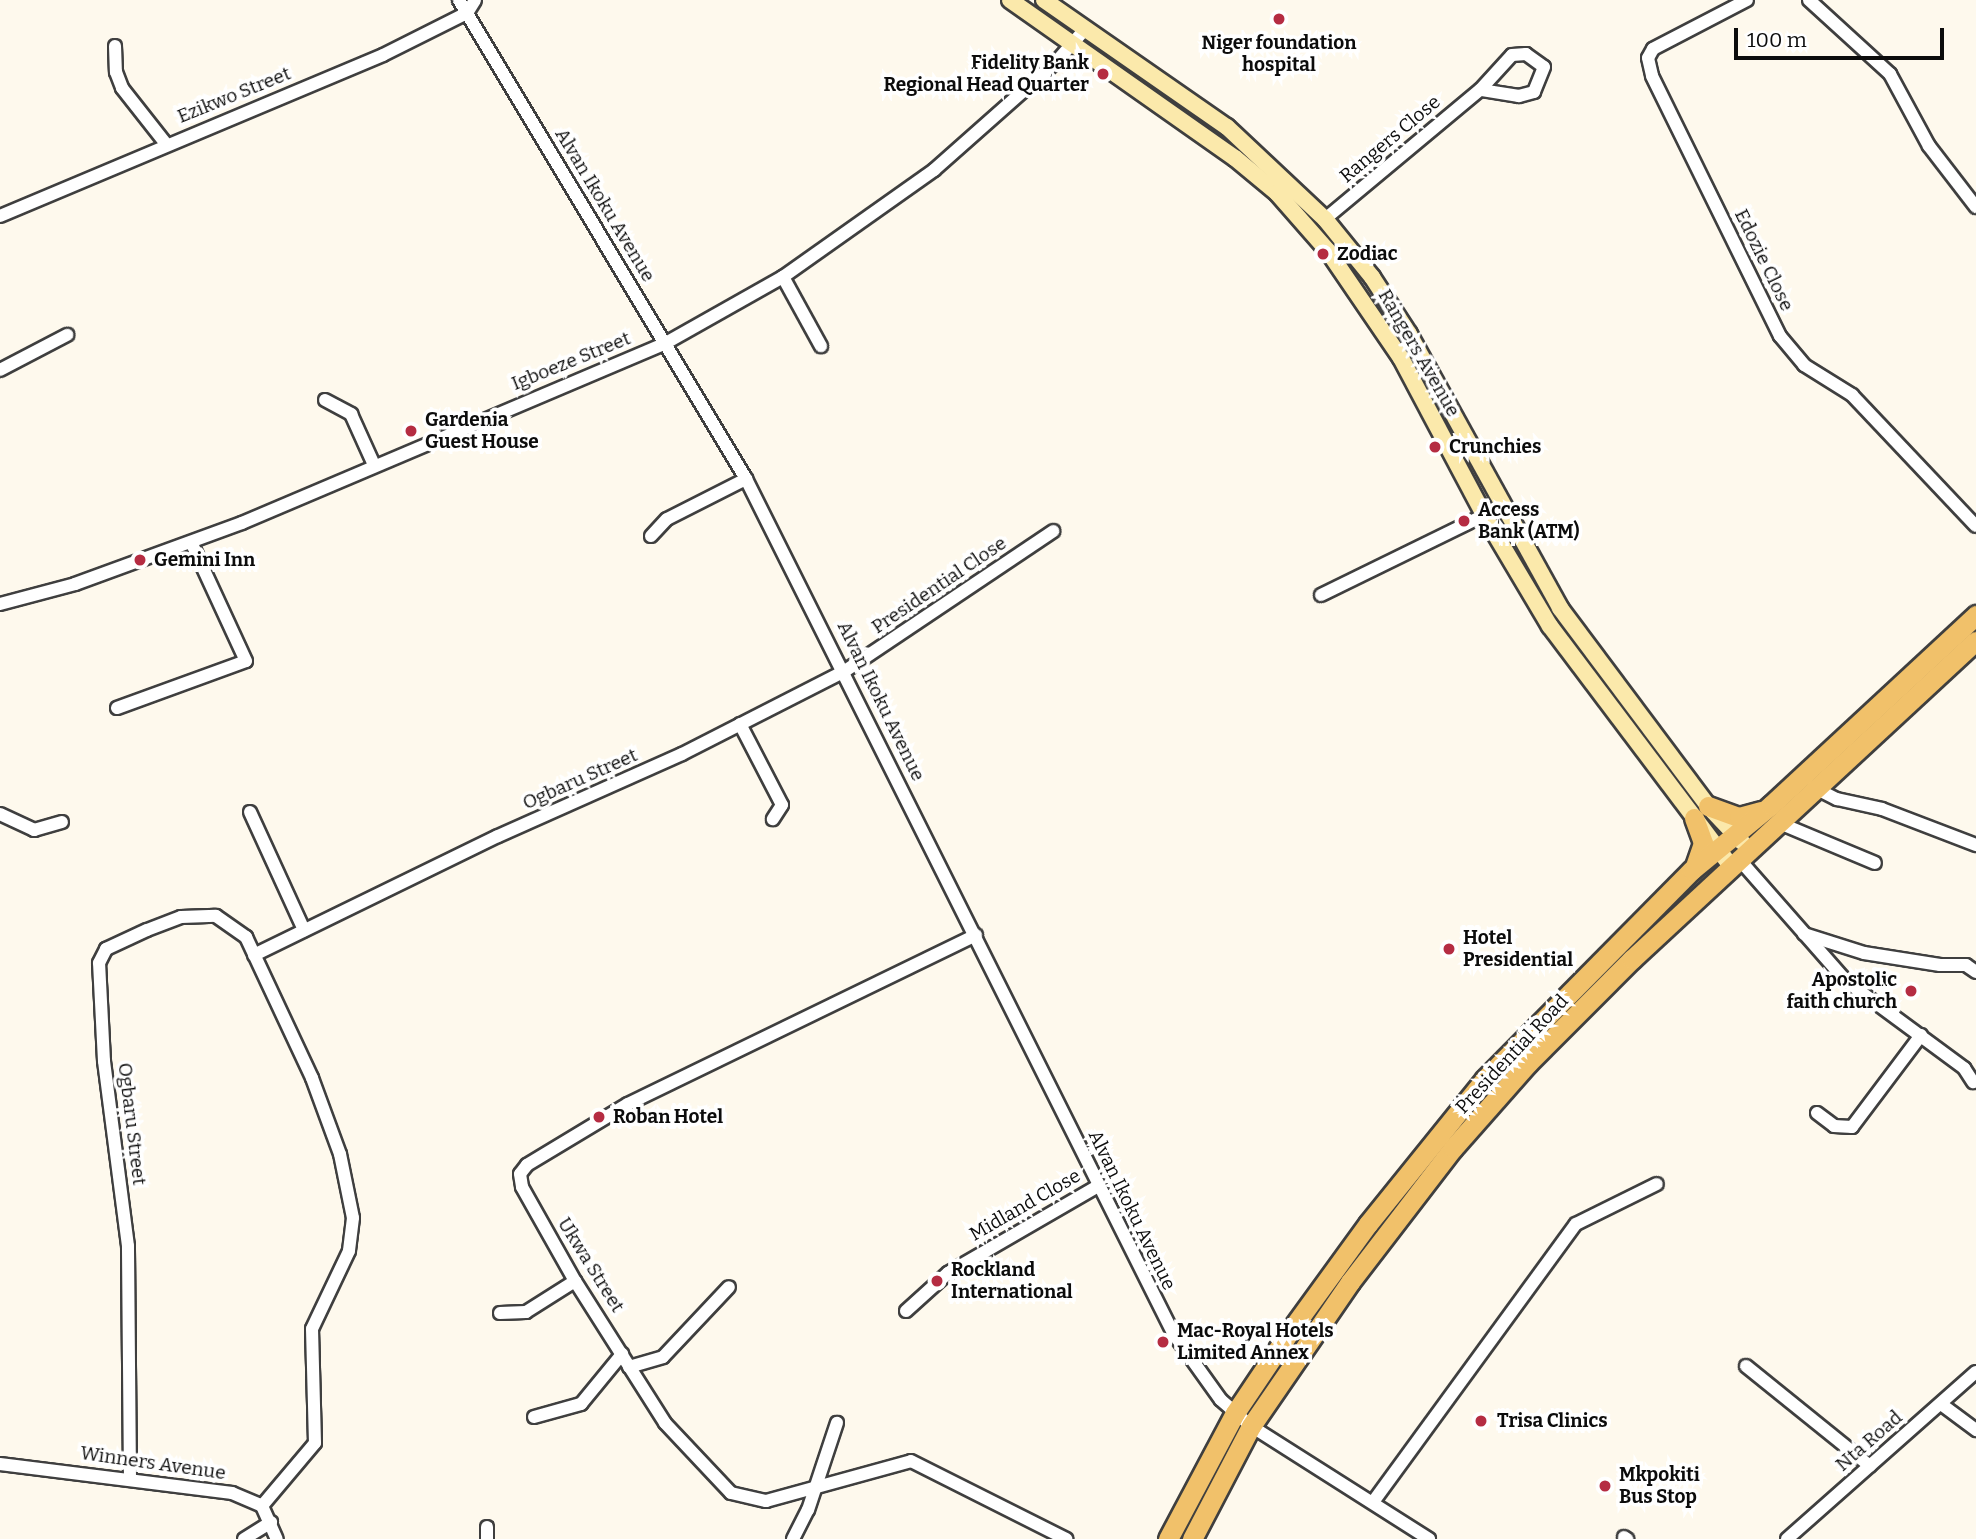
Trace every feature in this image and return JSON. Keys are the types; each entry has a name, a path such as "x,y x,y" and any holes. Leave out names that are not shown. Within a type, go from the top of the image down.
{"main road":[{"name":"Rangers Avenue","path":"1010,0 1228,152 1304,222 1368,303 1484,515 1550,626 1701,812"},
{"name":"Rangers Avenue","path":"1044,0 1227,127 1325,219 1372,277 1409,334 1560,608 1701,812"},
{"name":"Presidential Road","path":"1192,1539 1251,1426 1350,1282 1454,1148 1528,1063 1739,858 1774,814 1976,615"},
{"name":"Presidential Road","path":"1168,1539 1235,1413 1368,1224 1485,1079 1692,870 1735,834 1774,814 1813,787 1976,641"},
{"path":"1701,812 1746,817 1774,814"},
{"path":"1701,812 1735,834 1739,858"},
{"path":"1701,812 1718,848 1739,858"},
{"path":"1692,870 1703,843 1701,812"}],"street":[{"name":"Alvan Ikoku Avenue","path":"459,0 746,479 845,671 1173,1333 1204,1378 1235,1413 1251,1426 1429,1539"},
{"path":"467,13 475,0"},
{"name":"Edozie Close","path":"1747,0 1653,49 1648,58 1652,76 1780,337 1804,365 1852,395 1976,526"},
{"path":"1808,0 1890,74 1929,146 1976,207"},
{"name":"Ezikwo Street","path":"0,216 383,55 467,13"},
{"name":"Igboeze Street","path":"0,604 75,584 191,542 664,344 783,278 934,170 1073,44 1086,28"},
{"path":"115,46 116,72 122,88 166,144"},
{"name":"Rangers Close","path":"1325,219 1480,90 1512,55 1527,54 1544,67 1534,92 1519,96 1480,90"},
{"path":"783,278 821,346"},
{"path":"0,370 67,335"},
{"path":"325,400 351,414 374,465"},
{"path":"651,536 667,519 746,479"},
{"path":"1321,595 1484,515"},
{"name":"Presidential Close","path":"845,671 1053,531"},
{"path":"117,708 246,661 191,542"},
{"name":"Ogbaru Street","path":"254,954 740,724 845,671"},
{"path":"740,724 782,805 773,819"},
{"path":"1813,787 1837,799 1882,809 1976,845"},
{"path":"250,812 304,930"},
{"path":"0,814 34,830 62,822"},
{"path":"1774,814 1875,863"},
{"path":"1739,858 1803,934 1865,999 1921,1035 1964,1068 1973,1082"},
{"name":"Ogbaru Street","path":"131,1479 128,1246 104,1061 100,956 113,944 147,930 201,915 235,927 254,954 330,1124 350,1192 353,1226 349,1251 312,1329 315,1443 262,1506"},
{"path":"1803,934 1864,953 1940,965 1966,965 1976,972"},
{"name":"Ukwa Street","path":"976,935 681,1077 527,1165 520,1174 522,1187 575,1281 629,1367 681,1445 731,1493 766,1501 817,1484 911,1461 1066,1539"},
{"path":"1817,1113 1845,1129 1856,1124 1921,1035"},
{"path":"1373,1502 1576,1224 1657,1184"},
{"name":"Midland Close","path":"906,1311 948,1273 1098,1186"},
{"path":"500,1313 526,1312 575,1281"},
{"path":"629,1367 663,1357 729,1287"},
{"path":"534,1417 581,1404 622,1354"},
{"path":"1746,1366 1870,1466"},
{"name":"Nta Road","path":"1787,1539 1976,1372"},
{"path":"1941,1404 1976,1430"},
{"path":"793,1539 817,1484 837,1423"},
{"name":"Winners Avenue","path":"0,1464 232,1493 262,1506"},
{"path":"262,1506 277,1539"},
{"path":"244,1539 271,1522"}],"place":[{"name":"Niger foundation hospital","path":"1279,19"},
{"name":"Fidelity Bank Regional Head Quarter","path":"1103,74"},
{"name":"Zodiac","path":"1323,254"},
{"name":"Gardenia Guest House","path":"411,431"},
{"name":"Crunchies","path":"1435,447"},
{"name":"Access Bank (ATM)","path":"1464,521"},
{"name":"Gemini Inn","path":"140,560"},
{"name":"Hotel Presidential","path":"1449,949"},
{"name":"Apostolic faith church","path":"1911,991"},
{"name":"Roban Hotel","path":"599,1117"},
{"name":"Rockland International","path":"937,1281"},
{"name":"Mac-Royal Hotels Limited Annex","path":"1163,1342"},
{"name":"Trisa Clinics","path":"1481,1421"},
{"name":"Mkpokiti Bus Stop","path":"1605,1486"}]}
